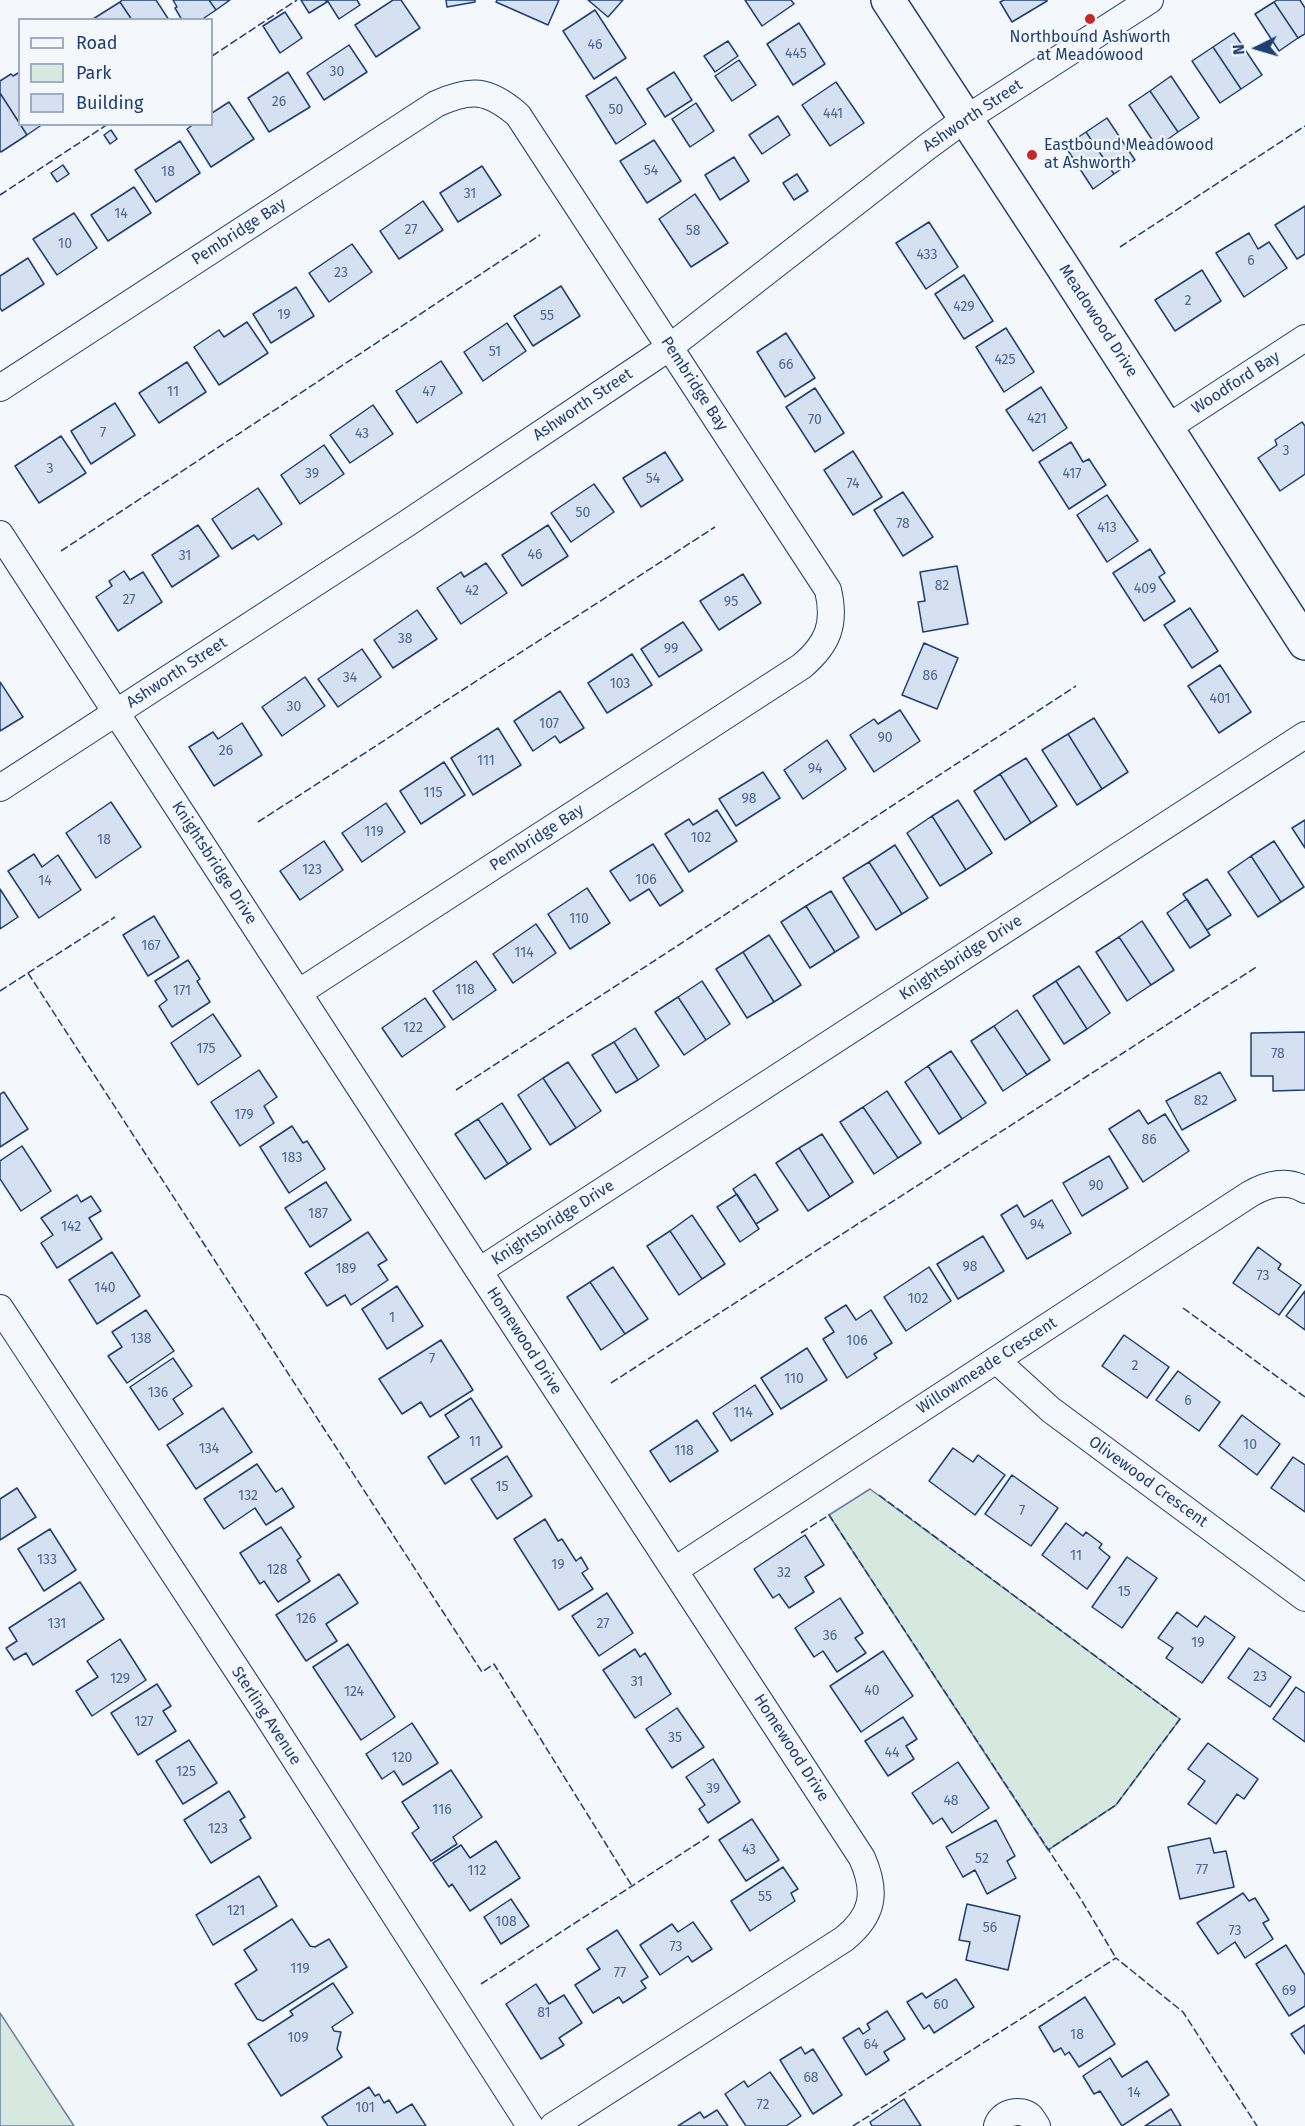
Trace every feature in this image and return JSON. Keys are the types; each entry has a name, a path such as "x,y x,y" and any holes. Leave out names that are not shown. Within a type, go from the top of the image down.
{"street":[{"name":"Meadowood Drive","path":"888,0 1305,643"},
{"name":"Ashworth Street","path":"0,788 416,518 670,347 927,147 966,119 1150,0"},
{"name":"Pembridge Bay","path":"0,388 436,104 455,95 470,92 487,94 518,115 828,590 832,614 829,630 822,647 802,666 298,993"},
{"name":"Woodford Bay","path":"1167,429 1305,338"},
{"name":"Knightsbridge Drive","path":"0,534 479,1271 1305,735"},
{"name":"Willowmeade Crescent","path":"675,1570 1259,1189 1285,1183 1305,1190"},
{"name":"Homewood Drive","path":"479,1271 862,1858 872,1892 865,1918 856,1930 844,1939 554,2126"},
{"name":"Sterling Avenue","path":"0,1308 266,1714 530,2126"},
{"name":"Olivewood Crescent","path":"996,1360 1051,1410 1305,1598"},
{"path":"997,2126 999,2119 1004,2115 1019,2112 1030,2115 1037,2126"}],"green space":[{"path":"870,1489 1180,1719 1116,1805 1048,1850 829,1515"},
{"path":"0,2013 74,2126 0,2126"}],"building":[{"path":"122,0 156,0 168,18 131,18 120,2"},
{"path":"173,0 209,0 216,10 204,18 181,18 175,8 177,7"},
{"path":"209,0 230,0 216,10"},
{"path":"301,0 325,0 327,2 309,13"},
{"path":"327,0 357,0 360,5 339,19"},
{"path":"393,0 401,0 420,28 376,57 355,25"},
{"path":"446,0 475,0 475,2 447,7"},
{"path":"497,0 559,0 548,25 496,2"},
{"path":"588,0 623,0 608,17"},
{"path":"745,0 791,0 794,4 762,26"},
{"path":"1004,0 1047,1 1012,22 1000,2"},
{"path":"1300,0 1305,8 1305,34 1298,38 1274,2"},
{"path":"120,2 131,18 95,18"},
{"path":"1274,2 1298,38 1279,51 1255,14"},
{"path":"595,10 626,58 594,79 563,31"},
{"path":"285,12 302,38 280,53 263,26"},
{"path":"799,23 825,64 793,85 767,44"},
{"path":"1234,33 1262,75 1241,89 1213,47"},
{"path":"728,41 738,56 715,72 704,56"},
{"path":"349,45 367,72 324,100 307,73"},
{"path":"1213,47 1241,89 1220,103 1192,61"},
{"path":"739,60 756,85 732,101 715,76"},
{"path":"288,72 310,107 269,132 248,98"},
{"path":"674,72 692,100 665,117 647,89"},
{"path":"18,73 18,121 0,93 0,81 11,74 13,76"},
{"path":"1171,76 1199,118 1178,132 1150,91"},
{"path":"616,77 646,124 616,144 586,96"},
{"path":"836,82 864,123 830,146 802,105"},
{"path":"1150,91 1178,132 1157,147 1129,105"},
{"path":"0,93 18,121 18,126 21,126 27,135 0,151"},
{"path":"229,102 254,139 211,167 187,129 191,126 213,126 213,112"},
{"path":"696,103 714,131 690,147 672,119"},
{"path":"778,116 790,135 762,154 749,135"},
{"path":"1107,118 1135,160 1114,174 1086,132"},
{"path":"21,126 40,126 27,135"},
{"path":"111,130 117,139 110,144 104,135"},
{"path":"1086,132 1114,174 1093,189 1065,146"},
{"path":"654,140 681,181 647,203 620,161"},
{"path":"180,141 200,173 156,202 135,170"},
{"path":"734,157 749,181 720,200 705,175"},
{"path":"63,165 69,174 57,182 51,173"},
{"path":"482,166 501,195 458,222 440,193"},
{"path":"797,174 808,191 794,200 783,183"},
{"path":"134,187 151,213 108,241 91,215"},
{"path":"695,194 728,243 691,267 659,219"},
{"path":"423,201 443,230 399,259 380,231"},
{"path":"1305,206 1305,254 1297,259 1275,225"},
{"path":"74,213 97,248 57,275 33,239"},
{"path":"929,222 958,267 926,289 896,243"},
{"path":"1249,233 1258,249 1269,242 1287,268 1244,297 1216,253"},
{"path":"352,244 372,272 329,302 309,273"},
{"path":"28,258 44,284 2,311 0,308 0,276"},
{"path":"1202,270 1221,301 1175,331 1155,300"},
{"path":"964,275 993,321 964,339 935,294"},
{"path":"561,286 580,316 533,346 514,316"},
{"path":"296,287 314,316 271,343 253,314"},
{"path":"247,322 268,353 219,385 194,347 219,330 224,337"},
{"path":"507,323 526,351 483,381 464,352"},
{"path":"1006,328 1034,372 1004,392 976,347"},
{"path":"786,333 815,378 785,397 757,352"},
{"path":"441,361 462,393 417,423 396,391"},
{"path":"187,362 206,392 159,423 139,393"},
{"path":"1041,387 1067,428 1033,451 1006,410"},
{"path":"815,388 844,433 815,452 786,407"},
{"path":"115,403 135,435 91,464 71,431"},
{"path":"373,405 393,434 350,463 330,435"},
{"path":"1302,422 1305,426 1305,474 1280,491 1258,458 1277,445 1275,440"},
{"path":"61,436 86,473 39,503 15,466"},
{"path":"1071,442 1083,462 1089,459 1106,485 1069,509 1039,462"},
{"path":"324,445 344,474 300,504 281,475"},
{"path":"853,451 882,497 853,515 824,470"},
{"path":"665,452 683,480 641,507 623,478"},
{"path":"594,484 614,512 571,542 551,513"},
{"path":"258,488 282,524 258,540 254,535 232,549 212,519"},
{"path":"903,492 933,537 903,556 874,510"},
{"path":"1107,495 1138,541 1107,562 1077,515"},
{"path":"198,525 219,556 172,587 152,555"},
{"path":"548,525 568,556 522,586 502,555"},
{"path":"1150,549 1165,573 1159,577 1175,601 1144,621 1113,573"},
{"path":"486,563 507,593 461,624 437,588 461,572 464,577"},
{"path":"957,566 968,624 923,632 918,602 925,601 920,572"},
{"path":"124,571 130,580 143,572 162,602 118,631 96,597 112,586 109,581"},
{"path":"743,574 761,603 719,630 700,601"},
{"path":"1190,608 1218,651 1192,668 1164,625"},
{"path":"417,610 437,639 393,668 374,640"},
{"path":"683,622 702,650 659,677 641,649"},
{"path":"924,643 958,658 937,709 902,695"},
{"path":"362,649 381,677 338,707 318,679"},
{"path":"632,654 652,685 607,713 588,683"},
{"path":"1220,665 1251,712 1219,733 1188,686"},
{"path":"305,677 325,706 282,736 262,707"},
{"path":"0,682 23,717 0,731"},
{"path":"560,691 584,728 560,743 555,736 533,751 514,721"},
{"path":"900,710 920,741 874,772 850,735 874,719 878,724"},
{"path":"1094,718 1128,772 1102,789 1068,734"},
{"path":"242,723 262,755 214,786 189,747 213,732 218,739"},
{"path":"498,728 521,765 473,795 451,758"},
{"path":"1068,734 1102,789 1077,805 1042,750"},
{"path":"827,740 846,769 803,799 784,770"},
{"path":"1026,758 1057,806 1031,823 1000,774"},
{"path":"444,762 465,795 421,824 400,791"},
{"path":"763,772 780,798 736,826 719,799"},
{"path":"1000,774 1031,823 1005,840 974,791"},
{"path":"958,800 992,853 966,870 932,816"},
{"path":"111,802 141,847 96,878 66,833"},
{"path":"386,803 405,832 362,862 342,833"},
{"path":"717,810 737,841 689,872 665,834 689,819 693,825"},
{"path":"932,816 966,870 940,886 907,833"},
{"path":"1305,820 1305,848 1292,828"},
{"path":"324,841 343,870 300,900 280,871"},
{"path":"1274,841 1304,887 1281,902 1251,856"},
{"path":"653,844 683,891 660,906 649,889 630,901 610,871"},
{"path":"895,845 928,898 902,914 869,862"},
{"path":"34,854 42,867 58,855 81,890 39,918 8,871"},
{"path":"1251,856 1281,902 1258,917 1228,872"},
{"path":"869,862 902,914 876,930 843,878"},
{"path":"1207,879 1231,915 1207,930 1183,894"},
{"path":"587,888 610,923 570,949 548,914"},
{"path":"0,889 18,917 0,929"},
{"path":"831,891 859,937 835,952 806,906"},
{"path":"1187,899 1210,935 1190,948 1167,913"},
{"path":"806,906 835,952 810,968 781,922"},
{"path":"154,916 179,957 148,976 123,935"},
{"path":"1142,921 1174,970 1151,985 1119,937"},
{"path":"536,924 556,953 513,983 493,954"},
{"path":"769,935 801,985 774,1002 743,952"},
{"path":"1119,937 1151,985 1127,1001 1096,952"},
{"path":"743,952 774,1002 747,1018 716,969"},
{"path":"188,960 200,979 197,981 210,1002 172,1027 159,1006 167,1000 155,981"},
{"path":"476,961 496,990 453,1020 433,991"},
{"path":"1079,966 1110,1013 1087,1029 1056,981"},
{"path":"702,981 730,1024 706,1040 678,997"},
{"path":"1056,981 1087,1029 1064,1044 1033,996"},
{"path":"678,997 706,1040 684,1055 655,1012"},
{"path":"425,998 445,1027 402,1057 382,1028"},
{"path":"1017,1010 1050,1060 1027,1075 994,1026"},
{"path":"213,1014 241,1056 198,1085 171,1043"},
{"path":"994,1026 1027,1075 1003,1091 971,1041"},
{"path":"635,1028 659,1066 638,1080 614,1042"},
{"path":"1305,1032 1305,1090 1273,1091 1273,1076 1251,1076 1251,1033"},
{"path":"614,1042 638,1080 616,1093 592,1055"},
{"path":"951,1051 986,1103 962,1119 928,1066"},
{"path":"568,1062 601,1111 576,1128 543,1078"},
{"path":"928,1066 962,1119 939,1134 905,1082"},
{"path":"259,1070 277,1097 264,1106 274,1123 240,1146 211,1102"},
{"path":"1220,1072 1236,1100 1182,1130 1166,1101"},
{"path":"543,1078 576,1128 550,1145 518,1095"},
{"path":"887,1091 921,1143 898,1158 863,1107"},
{"path":"4,1092 28,1129 0,1147 0,1094"},
{"path":"502,1103 531,1149 508,1164 478,1119"},
{"path":"863,1107 898,1158 874,1174 840,1122"},
{"path":"1139,1110 1148,1124 1165,1114 1189,1151 1143,1182 1109,1129"},
{"path":"478,1119 508,1164 485,1179 455,1134"},
{"path":"292,1126 303,1143 307,1141 325,1169 289,1193 260,1147"},
{"path":"822,1134 853,1182 830,1197 799,1148"},
{"path":"22,1146 51,1191 21,1211 0,1179 0,1161"},
{"path":"799,1148 830,1197 808,1211 776,1163"},
{"path":"1109,1156 1128,1188 1082,1216 1063,1183"},
{"path":"755,1174 778,1210 756,1224 733,1189"},
{"path":"326,1182 351,1220 310,1247 285,1208"},
{"path":"737,1194 759,1229 740,1242 717,1207"},
{"path":"77,1195 81,1202 91,1196 101,1211 89,1218 102,1239 57,1268 41,1243 53,1235 41,1218"},
{"path":"1052,1200 1071,1233 1027,1259 1001,1215 1017,1205 1024,1217"},
{"path":"692,1215 725,1264 702,1279 670,1231"},
{"path":"670,1231 702,1279 679,1295 647,1246"},
{"path":"368,1232 387,1260 378,1265 388,1280 351,1305 345,1295 327,1306 305,1273"},
{"path":"983,1236 1004,1271 958,1299 937,1264"},
{"path":"1258,1247 1281,1264 1278,1269 1301,1285 1279,1315 1233,1283"},
{"path":"112,1252 140,1296 97,1324 69,1280"},
{"path":"613,1267 648,1319 625,1334 590,1282"},
{"path":"929,1267 951,1301 906,1331 884,1297"},
{"path":"590,1282 625,1334 601,1350 567,1297"},
{"path":"397,1286 423,1326 387,1349 362,1309"},
{"path":"1305,1291 1305,1330 1286,1316"},
{"path":"846,1305 856,1320 871,1310 892,1343 874,1354 877,1358 847,1378 823,1339 834,1332 825,1318"},
{"path":"146,1310 174,1351 127,1383 108,1356 122,1347 112,1332"},
{"path":"1124,1335 1169,1367 1147,1398 1102,1366"},
{"path":"441,1340 473,1390 430,1417 421,1402 402,1414 379,1379"},
{"path":"807,1348 827,1380 781,1409 761,1378"},
{"path":"173,1358 192,1386 173,1399 183,1414 159,1430 130,1387"},
{"path":"1178,1371 1220,1402 1199,1431 1156,1400"},
{"path":"755,1385 773,1414 731,1441 713,1413"},
{"path":"471,1398 502,1447 445,1484 428,1457 459,1437 445,1415"},
{"path":"223,1408 252,1452 196,1489 167,1445"},
{"path":"1242,1415 1280,1444 1257,1475 1219,1446"},
{"path":"697,1420 718,1451 670,1482 650,1451"},
{"path":"953,1448 973,1462 978,1455 1005,1475 975,1515 929,1481"},
{"path":"507,1456 532,1496 497,1519 471,1479"},
{"path":"1293,1457 1305,1465 1305,1512 1271,1488"},
{"path":"257,1464 276,1492 282,1488 294,1507 266,1525 255,1508 224,1529 204,1499"},
{"path":"1012,1475 1058,1508 1031,1546 985,1514"},
{"path":"17,1488 36,1517 0,1540 0,1499"},
{"path":"545,1519 558,1541 562,1539 576,1561 581,1557 588,1569 582,1573 593,1589 559,1610 514,1539"},
{"path":"1066,1523 1083,1536 1086,1532 1102,1544 1099,1548 1110,1557 1087,1589 1042,1555"},
{"path":"281,1527 301,1557 297,1560 310,1581 278,1602 264,1581 260,1584 240,1553"},
{"path":"50,1529 76,1570 44,1591 18,1549"},
{"path":"805,1535 824,1565 805,1577 814,1592 789,1608 779,1594 773,1598 754,1569"},
{"path":"1127,1557 1157,1578 1122,1628 1092,1607"},
{"path":"339,1574 358,1603 326,1624 337,1641 306,1661 276,1615"},
{"path":"80,1582 104,1619 33,1665 26,1653 14,1660 6,1648 17,1641 9,1628"},
{"path":"607,1593 633,1633 599,1656 572,1616"},
{"path":"840,1598 863,1633 855,1638 866,1653 837,1672 823,1651 814,1657 795,1628"},
{"path":"1177,1612 1197,1627 1205,1616 1235,1637 1202,1683 1166,1658 1173,1648 1158,1638"},
{"path":"120,1639 146,1680 92,1716 76,1691 98,1677 87,1661"},
{"path":"348,1644 395,1717 361,1740 313,1667"},
{"path":"1249,1648 1291,1677 1270,1707 1228,1678"},
{"path":"635,1649 640,1657 645,1653 671,1694 635,1718 603,1670"},
{"path":"883,1651 913,1696 861,1732 830,1686"},
{"path":"157,1684 171,1706 163,1711 176,1731 138,1755 111,1713"},
{"path":"1296,1687 1305,1693 1305,1742 1273,1719"},
{"path":"677,1708 704,1747 672,1768 646,1729"},
{"path":"903,1717 917,1739 906,1746 914,1759 888,1776 865,1741"},
{"path":"412,1723 438,1763 403,1785 394,1771 382,1779 366,1754"},
{"path":"189,1740 217,1783 183,1804 156,1761"},
{"path":"1208,1743 1258,1779 1244,1799 1237,1794 1216,1824 1188,1804 1205,1781 1188,1769"},
{"path":"713,1759 740,1802 708,1823 699,1809 705,1805 686,1777"},
{"path":"958,1762 989,1808 952,1833 942,1818 933,1824 912,1793"},
{"path":"451,1770 482,1817 453,1837 457,1844 431,1861 412,1833 419,1828 402,1802"},
{"path":"229,1791 245,1817 240,1820 251,1838 211,1863 184,1820"},
{"path":"752,1819 779,1860 746,1881 719,1840"},
{"path":"996,1820 1015,1856 1007,1861 1016,1878 987,1894 975,1870 963,1877 946,1847"},
{"path":"1210,1838 1214,1853 1226,1851 1234,1887 1180,1899 1168,1847"},
{"path":"496,1841 520,1878 470,1911 452,1884 449,1887 433,1863 461,1845 470,1858"},
{"path":"783,1867 798,1889 791,1893 795,1901 750,1931 731,1901"},
{"path":"259,1876 277,1906 213,1945 196,1915"},
{"path":"1243,1893 1249,1901 1255,1898 1269,1920 1263,1923 1273,1939 1245,1958 1235,1942 1218,1954 1197,1923"},
{"path":"511,1899 529,1926 501,1944 484,1917"},
{"path":"967,1904 1020,1916 1008,1970 966,1960 970,1942 959,1940"},
{"path":"292,1919 310,1946 315,1947 329,1939 347,1967 263,2021 257,2019 235,1984 257,1970 244,1950"},
{"path":"693,1922 712,1949 692,1962 688,1956 660,1975 640,1945 672,1924 678,1932"},
{"path":"617,1930 648,1977 641,1981 646,1988 623,2003 619,1997 593,2013 575,1985 600,1969 587,1949"},
{"path":"1286,1945 1305,1975 1305,2006 1289,2016 1256,1964"},
{"path":"956,1979 974,2007 934,2033 929,2025 924,2029 907,2002 922,1993 926,1998"},
{"path":"333,1983 353,2013 332,2027 334,2031 341,2032 337,2049 342,2057 281,2096 248,2044 293,2015 290,2011"},
{"path":"536,1984 549,2004 564,1995 582,2023 559,2038 564,2045 541,2059 506,2004"},
{"path":"1085,1997 1115,2044 1079,2067 1069,2052 1065,2055 1061,2048 1054,2052 1039,2027"},
{"path":"887,2011 905,2039 884,2052 889,2060 866,2075 843,2038 859,2028 863,2034 870,2029 867,2024"},
{"path":"1305,2025 1305,2054 1291,2034"},
{"path":"801,2047 805,2054 813,2049 842,2095 813,2114 780,2060"},
{"path":"1110,2058 1122,2077 1147,2061 1169,2095 1122,2126 1100,2091 1094,2094 1083,2076"},
{"path":"770,2072 801,2116 786,2126 746,2126 725,2094 744,2081 748,2087"},
{"path":"369,2087 375,2096 379,2094 384,2103 389,2100 397,2113 412,2104 426,2126 328,2126 322,2117"},
{"path":"904,2099 921,2126 872,2126 870,2122"},
{"path":"1171,2109 1181,2126 1145,2126"},
{"path":"717,2110 728,2126 678,2126 700,2112 704,2118"}],"fence":[{"path":"213,55 297,0"},
{"path":"0,195 105,126"},
{"path":"1120,247 1305,126"},
{"path":"61,551 540,235"},
{"path":"258,822 715,527"},
{"path":"456,1090 1076,686"},
{"path":"0,991 115,917"},
{"path":"611,1383 1258,966"},
{"path":"28,973 482,1672 494,1664 632,1886"},
{"path":"1183,1308 1305,1397"},
{"path":"879,1495 1180,1719 1116,1805 1048,1850"},
{"path":"801,1533 829,1515 1082,1901 1116,1958"},
{"path":"481,1984 709,1836"},
{"path":"853,2126 1116,1958 1183,2012 1257,2126"}],"place":[{"name":"Northbound Ashworth at Meadowood","path":"1090,19"},
{"name":"Eastbound Meadowood at Ashworth","path":"1032,155"}]}
